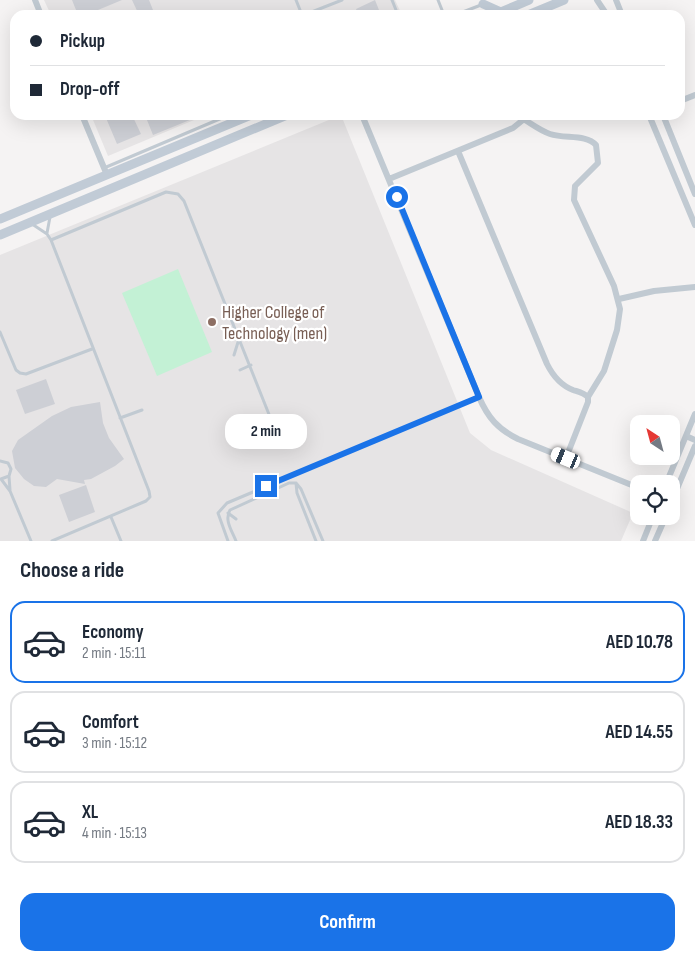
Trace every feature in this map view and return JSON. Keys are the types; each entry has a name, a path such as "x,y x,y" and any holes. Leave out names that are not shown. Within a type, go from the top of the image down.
{"main road":[{"path":"506,10 530,0"},
{"path":"540,10 564,0"},
{"path":"0,219 106,171 239,120"},
{"path":"0,235 275,120"}],"street":[{"path":"84,120 106,171"},
{"path":"364,120 488,416 503,431 630,484"},
{"path":"389,179 513,128 523,120"},
{"path":"531,120 549,134 564,138 588,138 596,145 598,162 596,167 575,186 574,200 619,299 619,319 604,371 588,397 588,402 566,458"},
{"path":"651,120 695,225"},
{"path":"665,120 695,194"},
{"path":"458,151 547,364 561,384 588,397"},
{"path":"619,299 654,291 695,287"},
{"path":"670,475 695,414"},
{"path":"686,436 695,440"},
{"path":"680,482 695,446"},
{"path":"642,541 649,525"},
{"path":"655,541 662,525"}],"lane":[{"path":"316,10 342,0"},
{"path":"466,10 484,2"},
{"path":"106,171 214,120"},
{"path":"51,240 166,192 178,194 184,200 278,437 278,442 271,446"},
{"path":"47,234 51,215"},
{"path":"30,223 40,227 51,240 150,491 150,496 146,501 52,541"},
{"path":"0,332 16,370 20,373 26,374 92,348"},
{"path":"234,355 239,342 238,336"},
{"path":"240,370 250,366"},
{"path":"228,541 218,513 227,502 479,397"},
{"path":"120,418 142,410"},
{"path":"0,460 10,466 10,491"},
{"path":"9,476 1,479 10,491 32,541"},
{"path":"236,541 227,520 228,513 236,506 289,484 296,483"},
{"path":"296,483 296,493 316,541"},
{"path":"296,483 301,489 323,541"},
{"path":"228,513 236,520"},
{"path":"111,517 121,541"}],"shaded area":[{"path":"44,0 395,0 400,10 49,10"},
{"path":"93,120 194,120 108,156"},
{"name":"Higher College of Technology (men)","path":"329,120 343,120 470,433 491,450 630,512 630,520 621,541 0,541 0,255"}],"green space":[{"path":"178,269 212,352 157,376 122,293"}],"building":[{"path":"72,0 122,0 98,10 76,10"},
{"path":"132,0 149,0 153,10 137,10"},
{"path":"375,0 379,10 356,10"},
{"path":"107,120 134,120 141,134 117,144"},
{"path":"147,120 190,120 153,135"},
{"path":"46,379 55,404 25,414 16,390"},
{"path":"100,402 103,423 109,438 124,459 91,479 84,480 85,484 57,479 46,487 34,486 24,479 15,468 12,451 18,440 52,416 71,407"},
{"path":"86,485 95,512 69,522 59,495"}],"place":[{"name":"Higher College of Technology (men)","path":"212,322"}],"route":[{"path":"266,486 479,397 397,197"}]}
